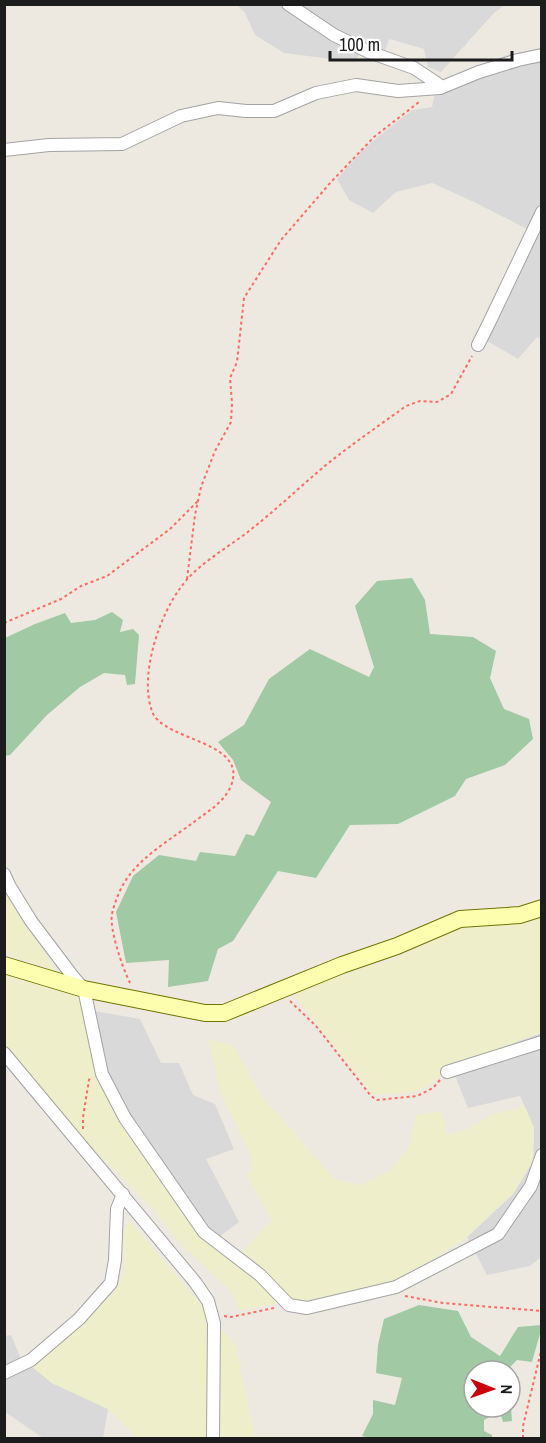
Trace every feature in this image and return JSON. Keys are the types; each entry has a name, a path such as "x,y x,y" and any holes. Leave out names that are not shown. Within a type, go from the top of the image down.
{"street":[{"path":"288,4 334,35 369,52 414,68 438,84 437,88"},
{"path":"4,150 49,145 122,144 181,116 218,108 274,111 316,93 356,85 398,91 437,88 479,72 542,55"},
{"path":"478,345 542,212"},
{"path":"4,874 31,921 84,989 102,1074 125,1119 204,1232 260,1275 289,1305 307,1308 396,1287 498,1234 531,1186 542,1155"},
{"path":"4,965 84,989 205,1013 224,1013 460,919 520,915 542,908"},
{"path":"447,1072 542,1042"},
{"path":"4,1053 123,1194 208,1300 214,1323 213,1438"},
{"path":"4,1373 31,1360 79,1319 111,1283 115,1260 117,1209 123,1194"}],"path":[{"path":"187,580 201,487 215,451 231,422 230,378 237,362 244,298 281,240 331,182 374,137 437,88"},
{"path":"137,999 127,979 115,942 111,916 118,893 131,873 147,857 223,801 231,786 234,771 226,757 203,742 162,725 152,714 148,696 149,666 165,613 181,586 202,565 254,528 327,464 406,406 420,401 437,402 451,394 478,345"},
{"path":"4,623 61,599 81,586 107,576 170,529 198,501"},
{"path":"279,991 316,1026 370,1096 377,1100 417,1096 433,1088 447,1072"},
{"path":"84,1148 82,1117 89,1080 99,1060"},
{"path":"379,1291 442,1302 542,1311"},
{"path":"208,1300 222,1316 231,1317 289,1305"},
{"path":"523,1438 523,1426 542,1347"}],"shaded area":[{"path":"237,5 505,5 493,14 441,72 428,67 424,49 389,39 381,63 359,55 355,62 284,53 255,35 245,13"},
{"path":"541,48 541,339 537,337 518,359 477,335 527,229 432,183 396,192 373,213 349,200 337,179 362,150 400,119 413,110 432,107 434,97 447,79 507,55"},
{"path":"84,1009 140,1019 161,1063 179,1063 193,1095 215,1104 234,1149 206,1159 239,1222 212,1242 99,1076"},
{"path":"541,1033 541,1257 530,1266 487,1275 467,1237 513,1194 533,1161 534,1128 520,1096 468,1108 451,1066"},
{"path":"11,1335 20,1357 52,1383 108,1409 103,1438 43,1438 5,1412 4,1336"}],"green space":[{"path":"412,578 425,600 430,634 473,637 496,651 490,678 504,709 529,719 533,739 505,765 466,779 455,796 398,824 350,825 316,878 278,871 233,941 218,949 208,981 168,987 169,960 126,963 116,912 133,876 159,855 196,861 200,852 235,856 246,834 254,836 271,802 241,780 233,760 218,742 244,725 269,679 310,649 369,677 374,667 355,606 377,581"},
{"path":"112,612 123,620 120,632 133,629 139,635 135,684 127,685 125,675 104,673 80,687 47,715 10,755 5,756 5,638 65,613 71,623 95,620"},
{"path":"5,888 56,971 5,954"},
{"path":"541,917 541,1033 451,1066 431,1084 415,1092 373,1095 294,995 335,973 387,962 461,927 530,922"},
{"path":"4,972 80,996 99,1076 201,1235 249,1271 283,1303 240,1310 229,1289 180,1243 154,1210 81,1136 5,1046"},
{"path":"209,1040 233,1045 263,1098 336,1180 362,1185 390,1171 409,1147 416,1115 441,1112 447,1135 468,1129 492,1114 525,1107 534,1128 533,1161 513,1194 467,1237 398,1283 306,1305 288,1300 240,1254 272,1220 246,1174 252,1171 251,1155 221,1093"},
{"path":"130,1221 236,1346 255,1438 136,1438 132,1431 108,1409 52,1383 31,1366 115,1292 124,1271 123,1230"},
{"path":"419,1305 458,1311 471,1337 500,1356 518,1327 541,1325 532,1362 522,1359 462,1359 462,1419 486,1419 484,1420 484,1431 492,1435 492,1438 371,1438 362,1436 373,1414 373,1400 395,1405 402,1378 376,1373 378,1345 384,1319"},
{"path":"502,1419 512,1419 512,1421 503,1422"}]}
